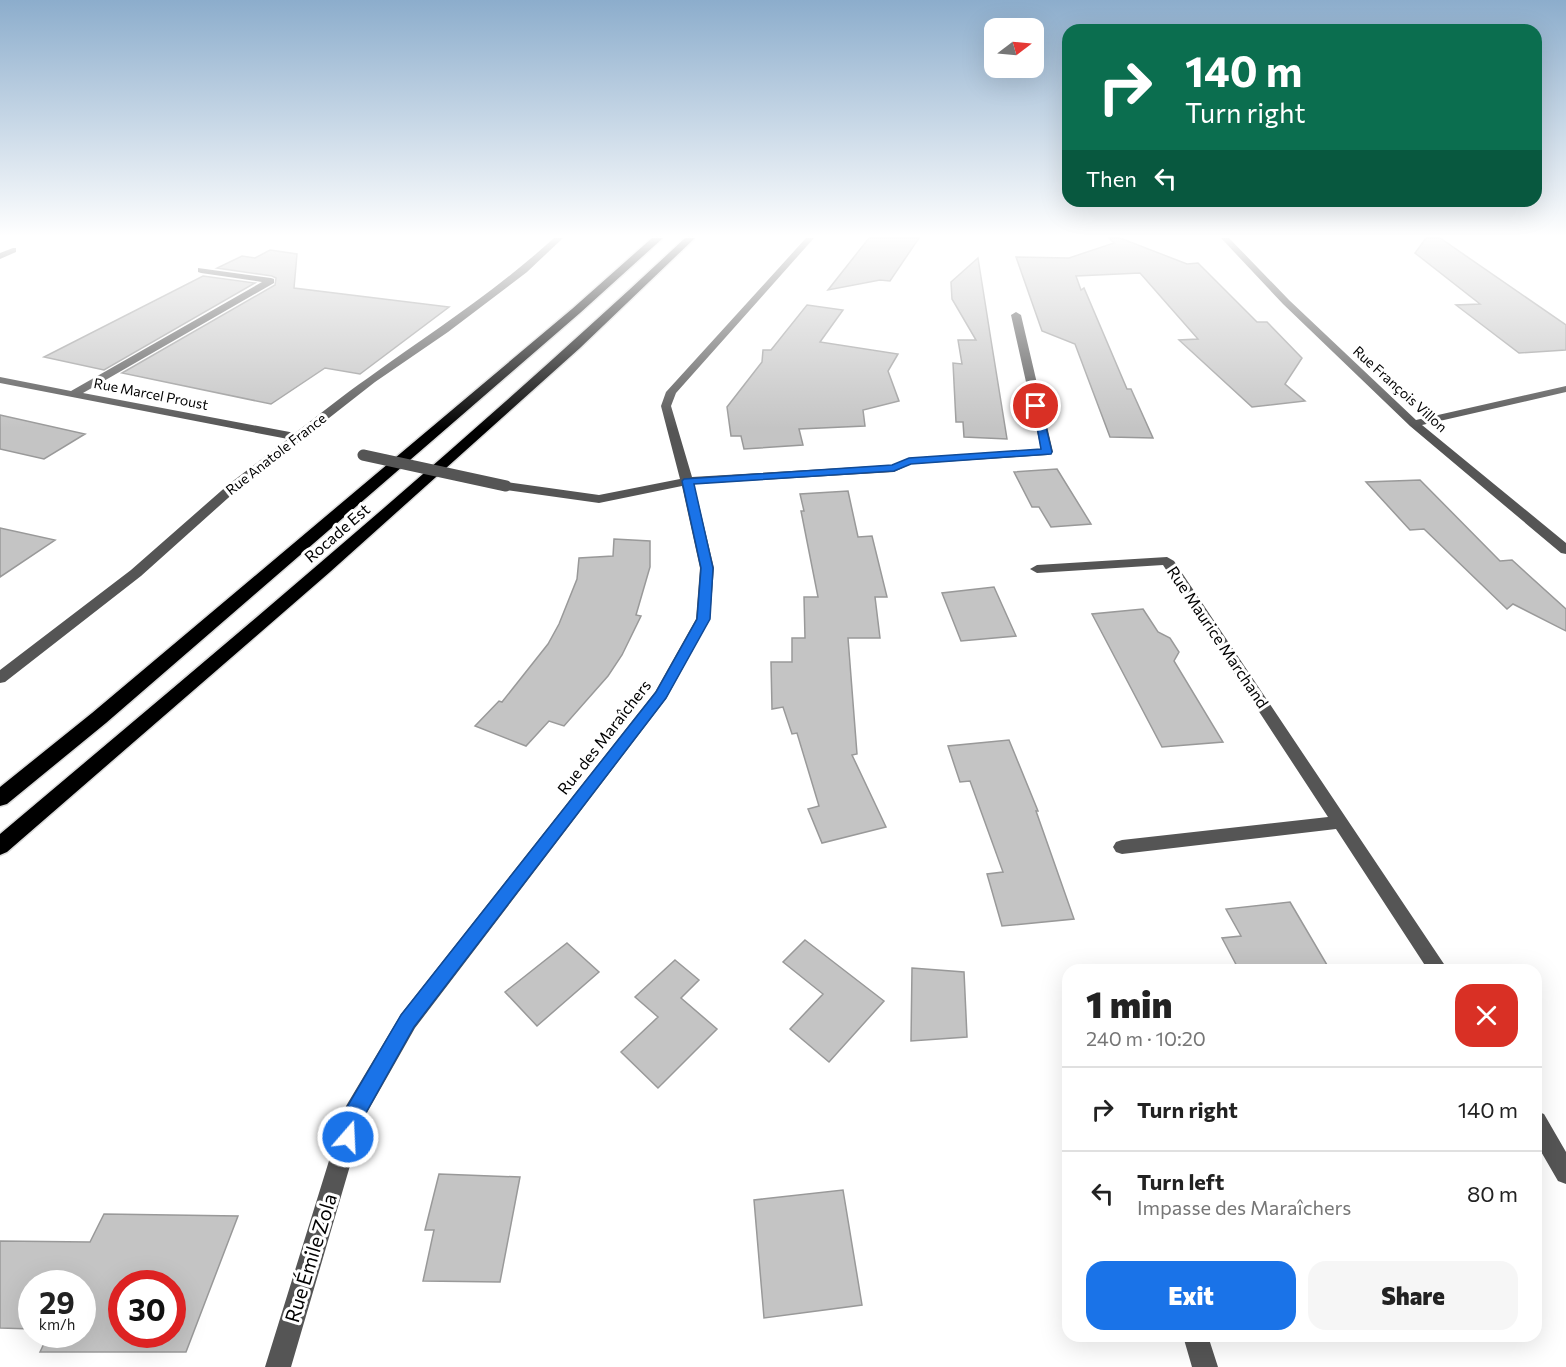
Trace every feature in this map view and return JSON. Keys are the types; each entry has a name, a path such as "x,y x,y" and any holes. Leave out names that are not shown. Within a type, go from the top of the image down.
{"highway":[{"name":"Rocade Est","path":"0,798 99,718 586,302"},
{"name":"Rocade Est","path":"0,846 324,569 576,346 623,302"}],"street":[{"path":"73,394 235,302"},
{"name":"Rue Anatole France","path":"0,678 136,573 233,487 296,437 370,380 445,330 482,302"},
{"name":"Rue des Maraîchers","path":"354,1114 408,1021 661,695 703,619 707,568 687,481 666,406 671,392 752,302"},
{"name":"Rue François Villon","path":"1286,302 1414,424 1566,550"},
{"path":"363,455 506,486 599,499 687,481 894,468 909,461 1047,452 1016,315"},
{"name":"Rue Marcel Proust","path":"0,380 296,437"},
{"path":"1414,424 1566,389"},
{"name":"Rue Maurice Marchand","path":"1037,569 1167,561 1435,964"},
{"path":"1122,847 1341,822"},
{"name":"Rue Émile Zola","path":"278,1367 354,1114"},
{"path":"1542,1132 1566,1173"},
{"path":"1197,1342 1205,1367"}],"building":[{"path":"152,302 222,302 104,370 44,357"},
{"path":"246,302 407,302 449,307 360,374 325,368 271,404 122,373"},
{"path":"954,302 985,302 1007,439 964,437 963,422 956,422 953,363 962,364 958,340 976,340"},
{"path":"1032,302 1090,302 1127,389 1131,389 1153,438 1110,437 1075,344 1042,331"},
{"path":"1165,302 1237,302 1257,322 1267,322 1302,358 1285,384 1305,401 1252,407 1179,340 1198,339"},
{"path":"1477,302 1532,302 1566,325 1566,350 1519,353 1456,305 1480,304"},
{"path":"807,305 843,310 820,342 898,354 888,371 899,401 863,410 865,426 799,429 803,445 744,449 741,436 731,436 727,407 762,362 763,350 771,350"},
{"path":"0,415 85,434 44,459 0,449"},
{"path":"1057,469 1091,524 1051,527 1039,507 1032,507 1014,472"},
{"path":"1420,480 1500,561 1512,560 1566,609 1566,631 1513,604 1507,609 1424,529 1410,530 1366,482"},
{"path":"848,491 858,537 872,536 887,597 875,597 880,638 848,638 857,754 852,755 886,827 822,843 808,809 819,806 797,733 792,734 783,707 772,709 771,662 792,662 792,638 805,638 804,597 818,597 801,511 804,511 800,494"},
{"path":"0,528 55,540 0,577"},
{"path":"614,539 650,541 650,567 636,615 641,616 622,655 608,676 564,726 549,721 526,746 475,726 499,701 502,702 548,644 559,624 577,579 579,558 613,556"},
{"path":"994,587 1016,636 961,641 942,593"},
{"path":"1143,609 1158,632 1170,638 1179,652 1174,661 1223,742 1162,747 1092,614"},
{"path":"1009,740 1038,811 1036,811 1074,919 1002,926 987,874 1003,872 970,781 960,782 948,746"},
{"path":"1290,902 1326,964 1236,964 1222,938 1241,936 1226,909"},
{"path":"805,940 884,1001 829,1062 790,1029 823,994 783,962"},
{"path":"567,943 599,972 537,1026 505,992"},
{"path":"675,960 699,980 681,998 717,1029 658,1088 621,1052 658,1017 635,997"},
{"path":"912,968 964,972 967,1037 911,1041"},
{"path":"439,1174 520,1177 500,1282 423,1281 434,1230 425,1230"},
{"path":"843,1190 862,1305 764,1318 754,1200"},
{"path":"104,1214 238,1216 186,1352 40,1352 42,1348 96,1348 96,1270 18,1270 18,1329 0,1328 0,1241 90,1242"}],"route":[{"path":"348,1137 354,1114 408,1021 439,978 661,695 703,619 707,568 687,481 894,468 909,461 1047,452 1036,406"}]}
